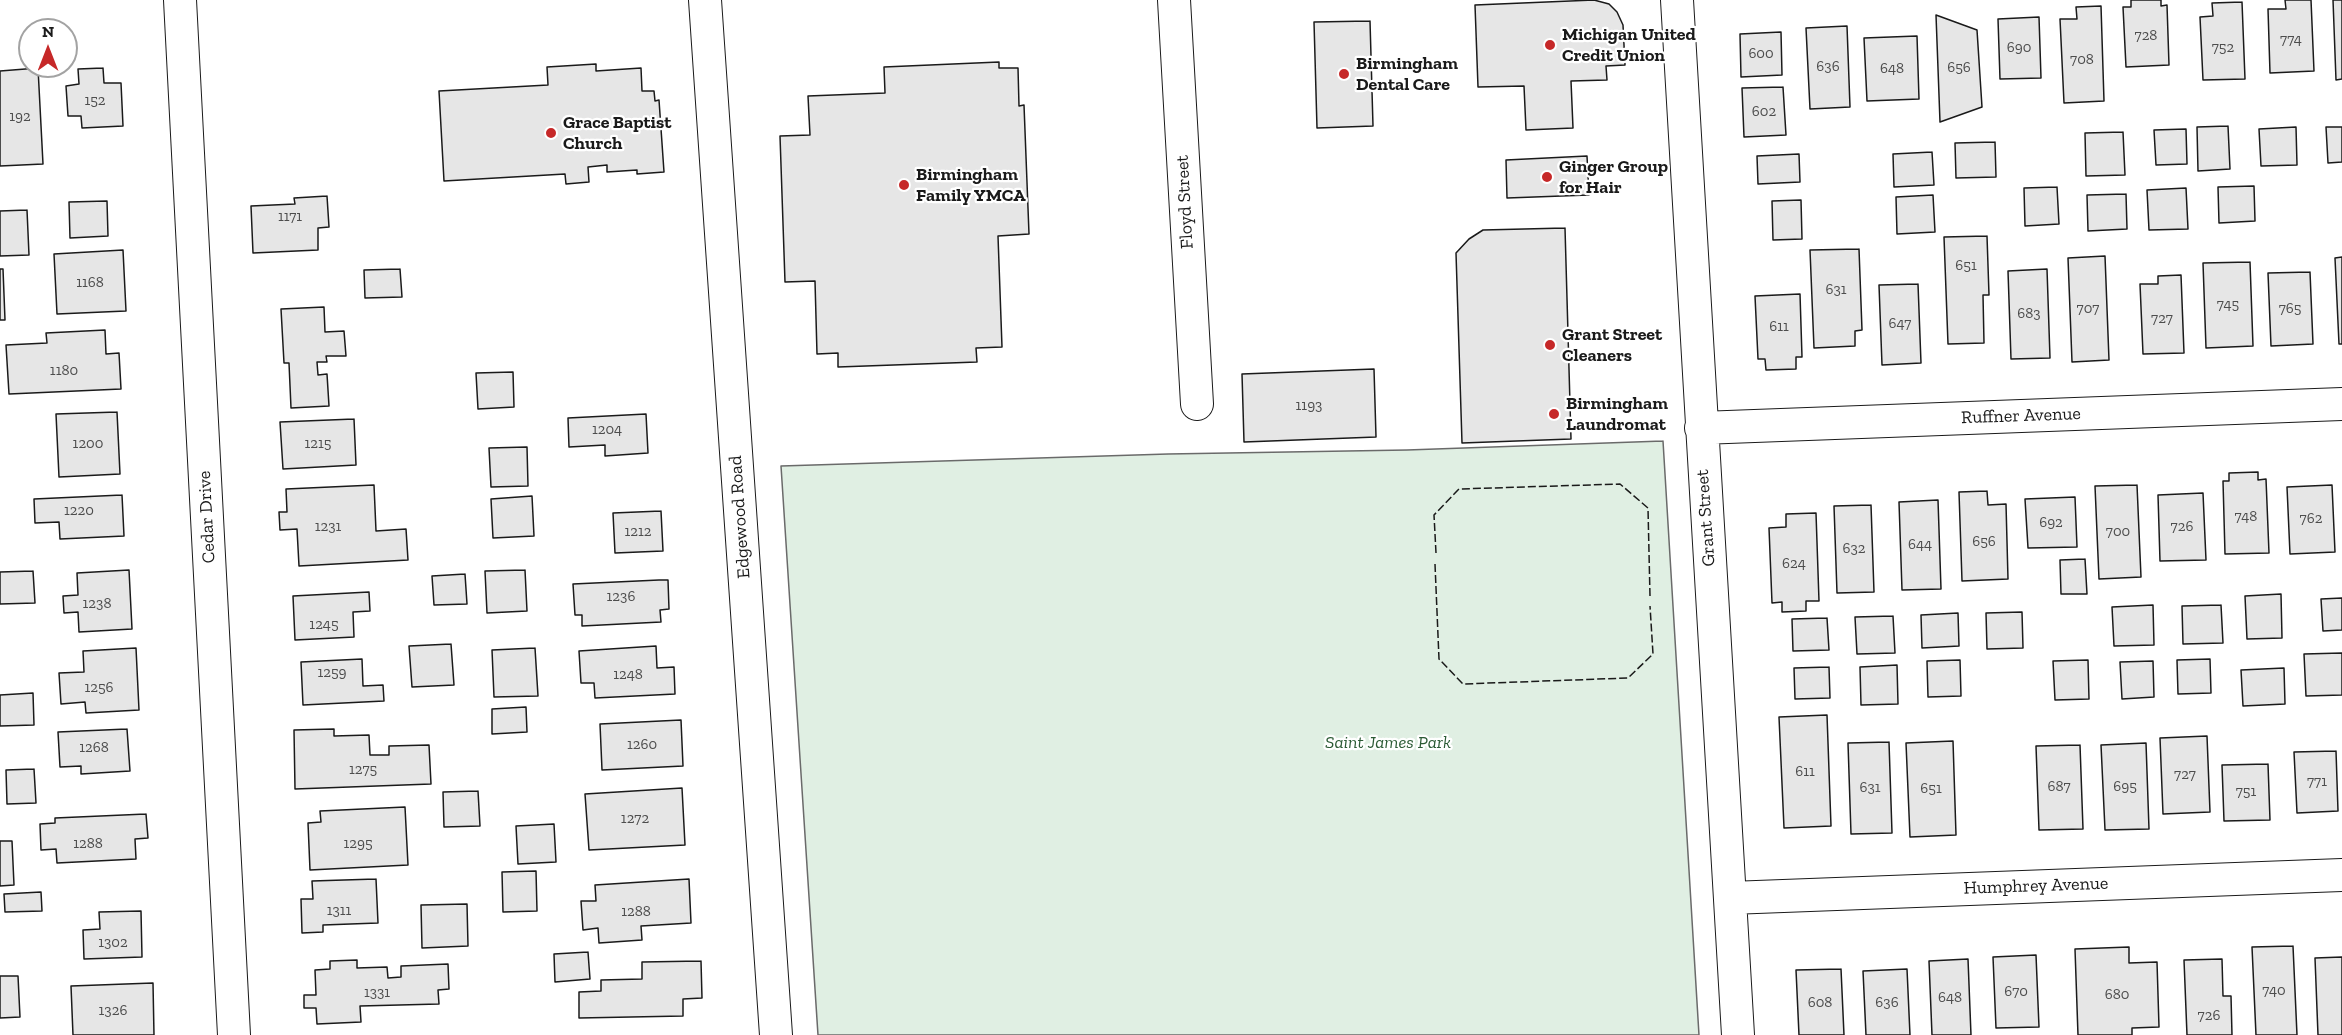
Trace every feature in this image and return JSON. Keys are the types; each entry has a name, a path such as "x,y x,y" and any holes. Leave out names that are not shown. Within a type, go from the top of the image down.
{"street":[{"name":"Cedar Drive","path":"180,0 234,1035"},
{"name":"Edgewood Road","path":"705,0 776,1035"},
{"name":"Floyd Street","path":"1174,0 1197,404"},
{"name":"Grant Street","path":"1677,0 1738,1035"},
{"name":"Ruffner Avenue","path":"1701,428 2342,404"},
{"name":"Humphrey Avenue","path":"1730,898 2342,875"}],"green space":[{"name":"Saint James Park","path":"1663,441 1699,1035 818,1035 781,466"}],"building":[{"name":"Michigan United Credit Union","path":"1594,0 1609,4 1617,12 1623,25 1625,65 1606,66 1607,80 1571,81 1573,128 1526,130 1524,86 1478,87 1475,5"},
{"path":"2131,0 2161,0 2161,6 2167,5 2169,65 2126,67 2123,7 2131,7"},
{"path":"2285,0 2311,0 2314,71 2270,73 2268,9 2286,9"},
{"path":"2333,0 2342,0 2342,79 2336,80"},
{"path":"2242,2 2245,79 2203,80 2200,17 2213,16 2212,3"},
{"path":"2101,6 2104,101 2064,103 2060,19 2077,19 2076,7"},
{"path":"1936,15 1977,30 1982,107 1940,122"},
{"path":"2039,17 2041,78 2000,79 1998,19"},
{"name":"Birmingham Dental Care","path":"1370,21 1373,126 1317,128 1314,22"},
{"path":"1847,26 1850,107 1810,109 1806,28"},
{"path":"1781,32 1782,75 1741,77 1740,34"},
{"path":"1917,36 1919,99 1867,101 1864,38"},
{"name":"Birmingham Family YMCA","path":"999,62 999,68 1018,68 1019,106 1024,105 1029,234 998,236 1002,347 976,348 977,362 838,367 838,353 817,354 815,281 785,282 780,136 810,135 808,96 885,93 884,67"},
{"name":"Grace Baptist Church","path":"596,64 596,71 641,68 642,91 654,91 655,101 659,100 664,172 637,174 637,170 607,172 607,165 588,167 589,182 566,184 565,174 444,181 439,91 548,85 547,67"},
{"path":"103,68 104,83 121,83 123,126 82,128 81,116 68,116 66,86 79,84 78,69"},
{"path":"18,70 18,78 39,78 43,164 0,166 0,71"},
{"path":"1783,87 1786,135 1744,137 1742,88"},
{"path":"2228,126 2230,169 2198,171 2197,127"},
{"path":"2296,127 2297,165 2261,166 2259,129"},
{"path":"2326,127 2342,127 2342,162 2328,163"},
{"path":"2186,129 2187,164 2156,165 2154,130"},
{"path":"2123,132 2125,175 2086,176 2085,133"},
{"path":"1995,142 1996,177 1956,178 1955,143"},
{"path":"1932,152 1934,185 1894,187 1893,154"},
{"path":"1799,154 1800,182 1758,184 1757,156"},
{"name":"Ginger Group for Hair","path":"1587,156 1589,195 1507,198 1506,160"},
{"path":"2254,186 2255,221 2219,223 2218,187"},
{"path":"2057,187 2059,224 2025,226 2024,188"},
{"path":"2186,188 2188,229 2149,230 2147,190"},
{"path":"2126,194 2127,229 2088,231 2087,195"},
{"path":"1933,195 1935,232 1897,234 1896,197"},
{"path":"327,196 329,227 318,228 318,250 253,253 251,206 295,204 294,198"},
{"path":"1801,200 1802,239 1773,240 1772,201"},
{"path":"107,201 108,236 70,238 69,202"},
{"path":"27,210 29,255 0,256 0,211"},
{"path":"1565,228 1571,439 1462,443 1456,253 1469,239 1483,230"},
{"path":"1987,236 1989,295 1983,295 1984,343 1948,344 1944,237"},
{"path":"1859,249 1862,330 1855,331 1855,346 1814,348 1810,250"},
{"path":"123,250 126,311 57,314 54,254"},
{"path":"2105,256 2109,360 2072,362 2068,258"},
{"path":"2342,257 2342,344 2339,344 2335,258"},
{"path":"2250,262 2253,346 2206,348 2203,263"},
{"path":"0,269 3,269 5,320 0,320"},
{"path":"400,269 402,297 365,298 364,270"},
{"path":"2047,269 2050,358 2011,359 2008,271"},
{"path":"2310,272 2313,344 2271,346 2268,273"},
{"path":"2181,275 2184,353 2143,354 2140,284 2158,284 2158,276"},
{"path":"1918,284 1921,363 1882,365 1879,285"},
{"path":"1800,294 1802,357 1796,357 1796,369 1766,370 1765,359 1758,359 1755,296"},
{"path":"324,307 325,332 344,331 346,356 326,356 327,362 317,362 318,375 327,374 329,406 291,408 289,363 284,363 281,309"},
{"path":"105,330 106,354 119,353 121,389 9,394 6,345 47,343 46,333"},
{"path":"1374,369 1376,437 1244,442 1242,374"},
{"path":"513,372 514,407 478,409 476,373"},
{"path":"117,412 120,474 59,477 56,414"},
{"path":"646,414 648,453 605,456 605,445 569,447 568,418"},
{"path":"354,419 356,465 283,469 280,422"},
{"path":"527,447 528,486 491,487 489,448"},
{"path":"2258,472 2258,480 2266,479 2269,553 2225,554 2223,481 2229,481 2229,473"},
{"path":"374,485 376,531 406,529 408,560 299,566 297,529 280,530 279,512 287,512 286,489"},
{"path":"2137,485 2141,577 2099,579 2095,486"},
{"path":"2332,485 2335,552 2290,554 2287,487"},
{"path":"1987,491 1988,505 2006,504 2008,579 1962,581 1959,492"},
{"path":"2203,493 2206,560 2160,561 2158,495"},
{"path":"122,495 124,536 60,539 59,522 35,523 34,499"},
{"path":"532,496 534,536 493,538 491,499"},
{"path":"2075,497 2077,547 2028,548 2025,499"},
{"path":"1938,500 1941,589 1902,590 1899,502"},
{"path":"1871,505 1874,592 1837,593 1834,506"},
{"path":"661,511 663,551 615,553 613,513"},
{"path":"1816,513 1819,601 1806,601 1806,611 1782,612 1782,602 1772,603 1769,528 1786,527 1786,514"},
{"path":"2085,559 2087,594 2061,594 2060,560"},
{"path":"129,570 132,629 79,632 78,612 64,613 63,596 78,595 77,573"},
{"path":"525,570 527,611 487,613 485,571"},
{"path":"33,571 35,603 0,604 0,572"},
{"path":"465,574 467,604 434,605 432,576"},
{"path":"668,580 669,609 660,610 661,622 582,626 582,615 575,615 573,584"},
{"path":"369,592 370,611 353,612 354,637 295,640 293,596"},
{"path":"2281,594 2282,638 2247,639 2245,596"},
{"path":"2342,598 2342,630 2323,631 2321,599"},
{"path":"2153,605 2154,645 2114,646 2112,607"},
{"path":"2221,605 2223,643 2183,644 2182,606"},
{"path":"2022,612 2023,648 1987,649 1986,613"},
{"path":"1958,613 1959,646 1922,648 1921,615"},
{"path":"1893,616 1895,653 1857,654 1855,617"},
{"path":"1827,618 1829,650 1793,651 1792,619"},
{"path":"451,644 454,685 412,687 409,646"},
{"path":"656,646 657,668 674,667 675,694 595,698 594,683 581,683 579,651"},
{"path":"136,648 139,710 86,713 85,702 61,704 59,673 84,672 83,651"},
{"path":"535,648 538,696 494,697 492,650"},
{"path":"2342,653 2342,695 2306,696 2304,654"},
{"path":"362,659 363,686 383,685 384,701 303,705 301,662"},
{"path":"2210,659 2211,693 2178,694 2177,660"},
{"path":"1960,660 1961,696 1928,697 1927,661"},
{"path":"2088,660 2089,699 2055,700 2053,661"},
{"path":"2153,661 2154,697 2122,699 2120,662"},
{"path":"1897,665 1898,704 1861,705 1860,667"},
{"path":"1829,667 1830,698 1795,699 1794,668"},
{"path":"2284,668 2285,704 2243,706 2241,670"},
{"path":"33,693 34,725 0,726 0,695"},
{"path":"526,707 527,732 492,734 492,709"},
{"path":"1827,715 1831,826 1784,828 1779,717"},
{"path":"681,720 683,766 602,770 600,724"},
{"path":"127,729 130,771 81,774 81,766 60,767 58,732"},
{"path":"334,729 334,736 369,735 370,755 389,755 389,746 429,745 431,784 295,789 294,730"},
{"path":"2207,736 2210,812 2163,814 2160,738"},
{"path":"1953,741 1956,835 1910,837 1906,743"},
{"path":"1889,742 1892,833 1851,834 1848,743"},
{"path":"2146,743 2149,829 2105,830 2101,745"},
{"path":"2080,745 2083,829 2039,830 2036,746"},
{"path":"2336,751 2338,811 2297,813 2294,752"},
{"path":"2268,764 2270,820 2224,821 2222,765"},
{"path":"34,769 36,803 7,804 6,770"},
{"path":"682,788 685,845 589,850 585,794"},
{"path":"478,791 480,826 444,827 443,792"},
{"path":"405,807 408,865 310,870 308,823 321,822 320,811"},
{"path":"146,814 148,838 135,839 136,859 57,863 56,849 41,850 40,824 55,823 55,818"},
{"path":"554,824 556,862 518,864 516,826"},
{"path":"0,841 12,841 14,885 0,886"},
{"path":"536,871 537,911 503,912 502,872"},
{"path":"376,879 378,923 323,925 323,932 302,933 301,899 313,899 312,881"},
{"path":"689,879 691,923 641,926 642,940 599,943 598,928 583,930 581,901 596,901 595,885"},
{"path":"41,892 42,911 5,912 4,894"},
{"path":"467,904 468,946 422,948 421,905"},
{"path":"141,911 142,957 84,959 83,930 100,929 99,912"},
{"path":"2293,946 2297,1035 2256,1035 2252,947"},
{"path":"2129,947 2129,963 2157,962 2159,1027 2132,1028 2132,1035 2078,1035 2075,949"},
{"path":"588,952 590,979 555,982 554,954"},
{"path":"2036,955 2039,1027 1996,1028 1993,957"},
{"path":"2342,957 2342,1035 2318,1035 2315,958"},
{"path":"1968,959 1971,1035 1932,1035 1929,961"},
{"path":"2222,959 2223,996 2231,996 2232,1035 2187,1035 2184,960"},
{"path":"357,960 357,968 387,967 388,978 401,977 401,966 448,964 449,989 438,990 439,1004 360,1006 361,1022 317,1024 316,1008 304,1008 304,995 316,995 315,970 330,969 330,961"},
{"path":"701,961 702,998 683,999 683,1016 579,1018 579,992 601,991 601,980 642,979 642,962"},
{"path":"1841,969 1844,1035 1799,1035 1796,970"},
{"path":"1907,969 1910,1035 1866,1035 1863,971"},
{"path":"0,976 18,976 20,1017 0,1018"},
{"path":"153,983 154,1035 73,1035 71,986"}],"fence":[{"path":"1436,553 1434,515 1459,489 1620,484 1648,508 1650,596"},
{"path":"1435,564 1439,659 1463,684 1628,678 1653,654 1650,606"}],"place":[{"name":"Michigan United Credit Union","path":"1550,45"},
{"name":"Birmingham Dental Care","path":"1344,74"},
{"name":"Grace Baptist Church","path":"551,133"},
{"name":"Ginger Group for Hair","path":"1547,177"},
{"name":"Birmingham Family YMCA","path":"904,185"},
{"name":"Grant Street Cleaners","path":"1550,345"},
{"name":"Birmingham Laundromat","path":"1554,414"}]}
